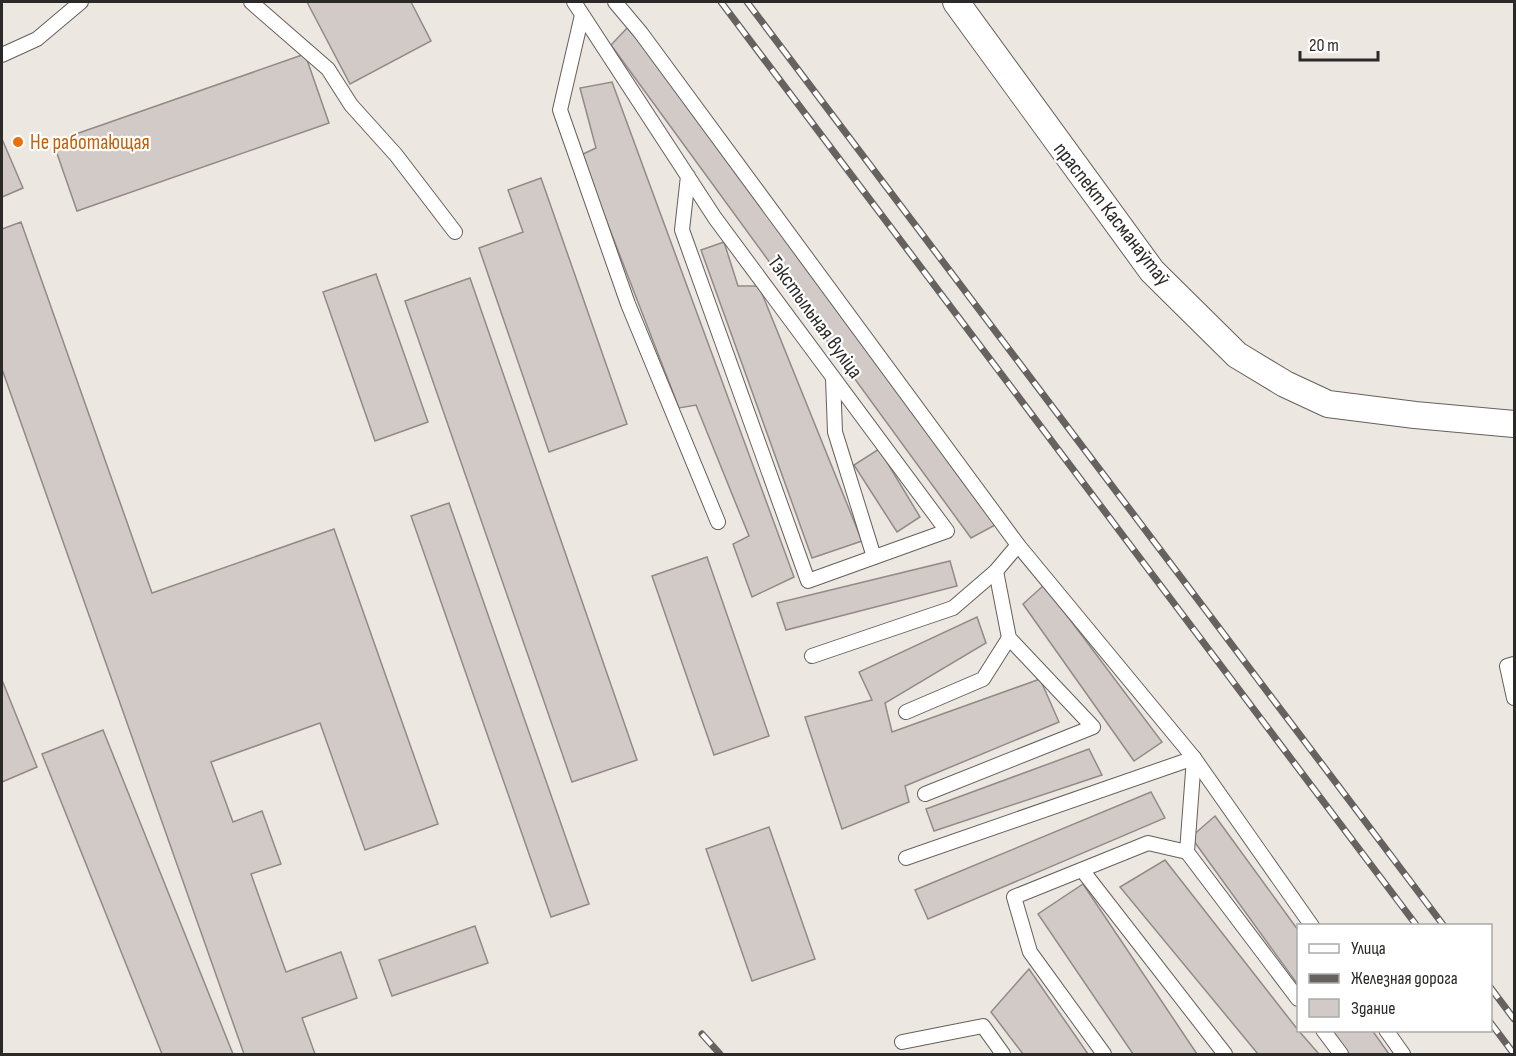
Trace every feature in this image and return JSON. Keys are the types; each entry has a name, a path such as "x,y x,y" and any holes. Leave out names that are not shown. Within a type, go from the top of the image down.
{"street":[{"name":"праспект Касманаўтаў","path":"956,2 1152,271 1237,355 1284,384 1328,404 1515,424"}],"lane":[{"path":"2,55 37,39 81,2"},
{"path":"251,2 328,69 351,105 396,155 455,232"},
{"name":"Тэкстыльная вуліца","path":"574,2 716,218 946,531 808,580 682,230 688,176"},
{"path":"615,2 641,33 1018,545 1194,758 1311,924"},
{"path":"582,15 560,110 628,304 718,522"},
{"path":"833,378 835,432 874,557"},
{"path":"812,656 953,608 996,571 1018,545"},
{"path":"925,794 1093,727 1009,638 996,571"},
{"path":"906,712 983,679 1009,638"},
{"path":"1515,664 1507,666 1515,698"},
{"path":"1187,852 1194,758"},
{"path":"906,858 1194,758"},
{"path":"1104,1054 1030,952 1014,897 1148,843 1187,852 1297,996"},
{"path":"1082,870 1225,1054"},
{"path":"902,1042 983,1026 1003,1054"},
{"path":"1324,1032 1341,1054"},
{"path":"1387,1032 1403,1054"}],"building":[{"path":"307,2 411,2 431,41 350,84"},
{"path":"629,26 997,524 971,538 611,45"},
{"path":"305,54 329,123 77,211 53,142"},
{"path":"612,82 794,577 752,597 733,544 749,536 696,405 679,408 581,155 596,148 580,88"},
{"path":"2,139 23,188 2,197"},
{"path":"541,178 627,424 549,452 479,248 523,232 508,190"},
{"path":"21,222 152,593 334,529 438,824 365,850 320,723 211,762 233,822 262,811 281,864 251,874 286,972 341,952 357,998 302,1018 315,1054 244,1054 2,369 2,229"},
{"path":"724,242 738,286 759,286 862,541 812,558 701,250"},
{"path":"376,274 428,422 375,441 323,292"},
{"path":"470,278 637,760 572,782 405,301"},
{"path":"879,449 920,517 897,532 854,465"},
{"path":"449,503 589,904 551,917 411,516"},
{"path":"707,557 769,736 714,755 652,576"},
{"path":"950,561 957,586 786,630 777,603"},
{"path":"1044,585 1162,742 1134,761 1023,604"},
{"path":"977,617 986,643 885,703 892,732 1040,679 1059,722 905,786 909,802 842,829 805,717 872,700 859,672"},
{"path":"2,680 37,767 2,782"},
{"path":"103,730 233,1054 162,1054 42,754"},
{"path":"1089,749 1102,775 934,831 926,809"},
{"path":"1151,792 1165,818 928,919 915,890"},
{"path":"1215,816 1297,929 1297,984 1191,837"},
{"path":"769,827 815,959 752,981 706,849"},
{"path":"1165,860 1297,1029 1297,1032 1300,1032 1319,1054 1258,1054 1120,887"},
{"path":"1083,884 1197,1054 1133,1054 1038,914"},
{"path":"475,926 488,963 392,996 379,960"},
{"path":"1029,969 1088,1054 1023,1054 991,1012"},
{"path":"1333,1032 1373,1032 1389,1054 1349,1054"}],"railway":[{"path":"721,2 1415,924"},
{"path":"747,2 1442,924"},
{"path":"1492,990 1514,1019"},
{"path":"1492,1025 1514,1054"},
{"path":"702,1034 720,1054"}],"place":[{"name":"Не работающая","path":"18,142"}]}
